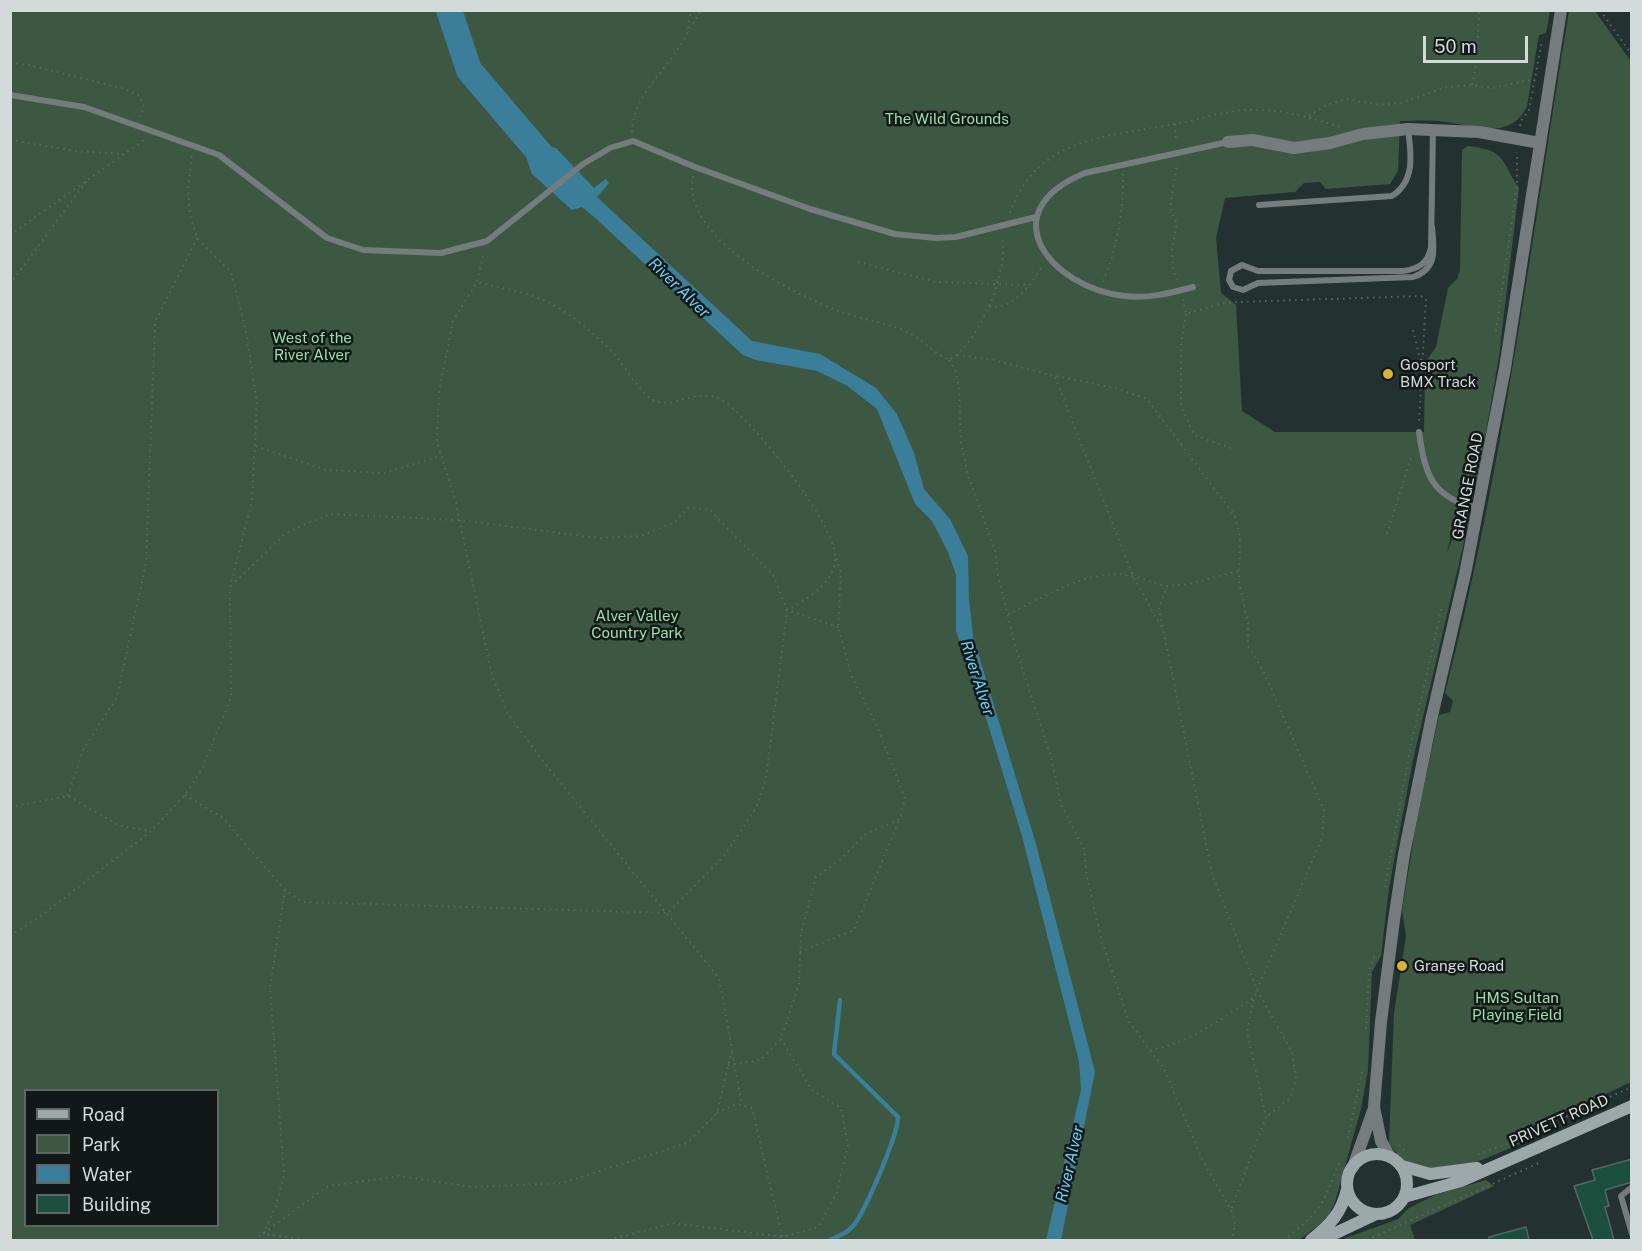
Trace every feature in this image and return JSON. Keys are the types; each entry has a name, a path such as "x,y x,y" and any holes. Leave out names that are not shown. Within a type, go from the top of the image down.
{"main road":[{"name":"PRIVETT ROAD","path":"1404,1197 1461,1181 1632,1106"},
{"path":"1311,1240 1329,1226 1345,1201 1348,1175 1364,1157 1374,1154 1390,1156 1402,1166 1407,1177 1404,1197 1396,1208 1376,1214 1321,1240"},
{"name":"PRIVETT ROAD","path":"1402,1166 1430,1174 1498,1165"},
{"path":"1348,1188 1358,1207 1376,1214"}],"street":[{"name":"GRANGE ROAD","path":"1353,1167 1374,1107 1381,1022 1404,854 1478,508 1505,368 1561,10"},
{"path":"1228,142 1253,140 1294,148 1330,143 1363,134 1408,129 1479,132 1540,143"},
{"name":"GRANGE ROAD","path":"1374,1107 1381,1141 1390,1156"}],"lane":[{"path":"10,95 84,107 219,155 327,238 363,249 441,253 487,241 583,164 610,148 633,141 694,167 810,209 895,234 936,238 998,228 1036,217"},
{"path":"1259,205 1392,196 1403,186 1410,171 1408,129"},
{"path":"1432,226 1429,255 1414,269 1258,271 1238,266 1231,271 1229,280 1233,287 1243,290 1258,283 1413,277 1426,270 1434,256 1433,130"},
{"path":"1193,287 1158,295 1125,296 1099,290 1076,280 1048,257 1035,229 1036,217 1052,193 1068,180 1085,173 1228,142"},
{"path":"1419,432 1423,465 1437,488 1459,504 1478,508"},
{"path":"1632,1187 1621,1196 1632,1234"}],"path":[{"path":"686,36 691,10"},
{"path":"633,141 632,121 701,10"},
{"path":"1472,85 1477,60 1479,10"},
{"path":"1600,10 1632,55"},
{"path":"1495,341 1517,185 1521,121 1529,110 1543,33"},
{"path":"10,63 29,65 125,88 140,96 144,107 137,125"},
{"path":"1308,117 1326,105 1346,99 1381,105 1401,103 1447,87 1472,85 1492,88 1535,79"},
{"path":"1006,224 1018,190 1048,159 1072,144 1247,110 1308,117 1363,134"},
{"path":"1175,124 1177,174 1170,207 1177,224 1172,248 1173,270 1181,290 1186,314 1181,346 1181,406 1194,435 1231,448"},
{"path":"10,235 156,132"},
{"path":"10,140 75,151 124,154"},
{"path":"10,936 42,915 150,832 185,795 201,771 231,698 230,587 252,501 257,402 246,331 231,272 197,238 190,215 188,191 193,144"},
{"path":"1099,290 1113,259 1124,198 1123,164"},
{"path":"694,167 691,185 697,206 711,232 723,246 774,280 841,312 914,335 949,360 956,372 959,388 961,443 968,475 995,551 1007,614 1051,757 1061,804 1084,849 1087,877 1101,938 1129,1022 1164,1069 1203,1161 1231,1210 1234,1222 1232,1240"},
{"path":"10,284 90,177"},
{"path":"949,360 957,355 982,324 989,306 1003,245 998,228"},
{"path":"68,796 83,750 117,697 146,563 155,322 197,238"},
{"path":"487,241 477,282 453,321 439,391 437,442 459,520 492,676 508,714 542,760 720,978 742,1106"},
{"path":"989,306 997,307 1013,301 1029,285 1048,257"},
{"path":"858,262 936,282 1029,285"},
{"path":"477,282 546,301 580,322 614,354 650,398 666,403 704,393 726,403 783,462 824,528 841,573 838,627 852,677 876,724 905,798 900,819 854,930 800,952"},
{"path":"1186,314 1219,304 1238,302 1421,296 1426,299 1419,432 1387,534"},
{"path":"1413,330 1423,364"},
{"path":"957,355 994,360 1054,376 1115,388 1147,399 1235,516 1240,538 1239,583 1248,623 1248,646 1263,670 1324,810 1322,838 1254,997 1247,1032 1266,1118"},
{"path":"1054,376 1134,578 1164,630"},
{"path":"255,446 326,470 373,473 384,473 441,456"},
{"path":"185,795 223,818 285,890 303,902 446,904 668,913 724,856 756,808 766,779 787,610 773,575 710,510 689,507 675,522 641,536 600,538 459,520 330,514 286,533 230,587"},
{"path":"787,610 810,598 831,572 835,556"},
{"path":"1007,614 1080,581 1108,575 1167,585 1189,584 1239,571"},
{"path":"1167,585 1159,608 1212,874 1257,990 1292,1052 1296,1080 1290,1098 1266,1118 1231,1210"},
{"path":"1383,896 1409,755 1444,601"},
{"path":"787,610 838,627"},
{"path":"10,807 68,796 118,825 150,832"},
{"path":"728,1065 761,1060 781,1039 799,984 801,933 816,878 841,859 864,835 900,819"},
{"path":"263,1234 276,1206 284,1174 270,988 285,890"},
{"path":"1366,1034 1369,971 1376,951"},
{"path":"1150,1050 1167,1048 1187,1039 1254,997"},
{"path":"609,1240 673,1223 783,1239 818,1227 837,1192 848,1145 841,1108 812,1090 781,1039"},
{"path":"717,1113 732,1049"},
{"path":"1348,1141 1363,1067"},
{"path":"1467,1157 1502,1146 1632,1087"},
{"path":"254,1240 328,1186 399,1176 472,1187 563,1183 687,1143 717,1113 736,1104 752,1108 783,1239"},
{"path":"1394,1140 1408,1154 1416,1158"},
{"path":"1367,1240 1547,1159"},
{"path":"1283,1240 1312,1219 1323,1206 1339,1163"},
{"path":"263,1234 309,1240"}],"green space":[{"name":"Alver Valley Country Park","path":"10,11 1550,11 1546,33 1539,35 1527,106 1520,117 1510,124 1500,128 1488,128 1438,121 1400,121 1398,171 1390,184 1326,189 1320,182 1304,183 1295,192 1225,198 1216,238 1221,293 1236,305 1242,411 1275,432 1424,432 1425,363 1436,347 1448,288 1457,279 1460,270 1462,150 1468,146 1497,154 1519,188 1499,356 1477,484 1462,489 1447,552 1463,515 1470,516 1413,760 1389,888 1381,956 1372,972 1368,1070 1361,1109 1335,1202 1329,1215 1299,1240 11,1240"},
{"name":"HMS Sultan Playing Field","path":"1569,11 1595,11 1632,63 1631,1082 1512,1138 1524,1142 1469,1164 1454,1168 1425,1170 1405,1162 1389,1143 1394,1013 1406,936 1402,910 1417,819 1439,715 1450,712 1453,701 1445,693 1466,608 1500,438"},
{"path":"1486,1180 1494,1186 1410,1225 1415,1240 1340,1240 1398,1219 1409,1208 1435,1195"}],"water":[{"path":"530,134 546,146 556,148 594,188 606,179 609,183 597,197 752,341 820,354 876,388 897,414 914,453 924,489 950,519 968,556 973,636 1036,844 1095,1072 1061,1240 1046,1240 1081,1090 1079,1061 1022,836 987,721 956,631 956,575 948,552 932,521 915,504 877,409 846,385 817,371 756,360 743,355 593,216 582,207 572,210 532,174 522,145"}],"building":[{"path":"1632,1159 1632,1182 1605,1190 1609,1206 1605,1207 1614,1240 1593,1240 1574,1186 1595,1180 1592,1170"},
{"path":"1526,1227 1529,1240 1489,1240 1489,1237"}],"waterway":[{"name":"River Alver","path":"449,10 469,70 549,164"},
{"path":"830,1240 850,1229 863,1210 886,1157 898,1117 834,1054 840,1000"}],"place":[{"name":"Gosport BMX Track","path":"1388,374"},
{"name":"Grange Road","path":"1402,966"}],"park label":[{"name":"The Wild Grounds","path":"947,119"},
{"name":"West of the River Alver","path":"312,346"}]}
